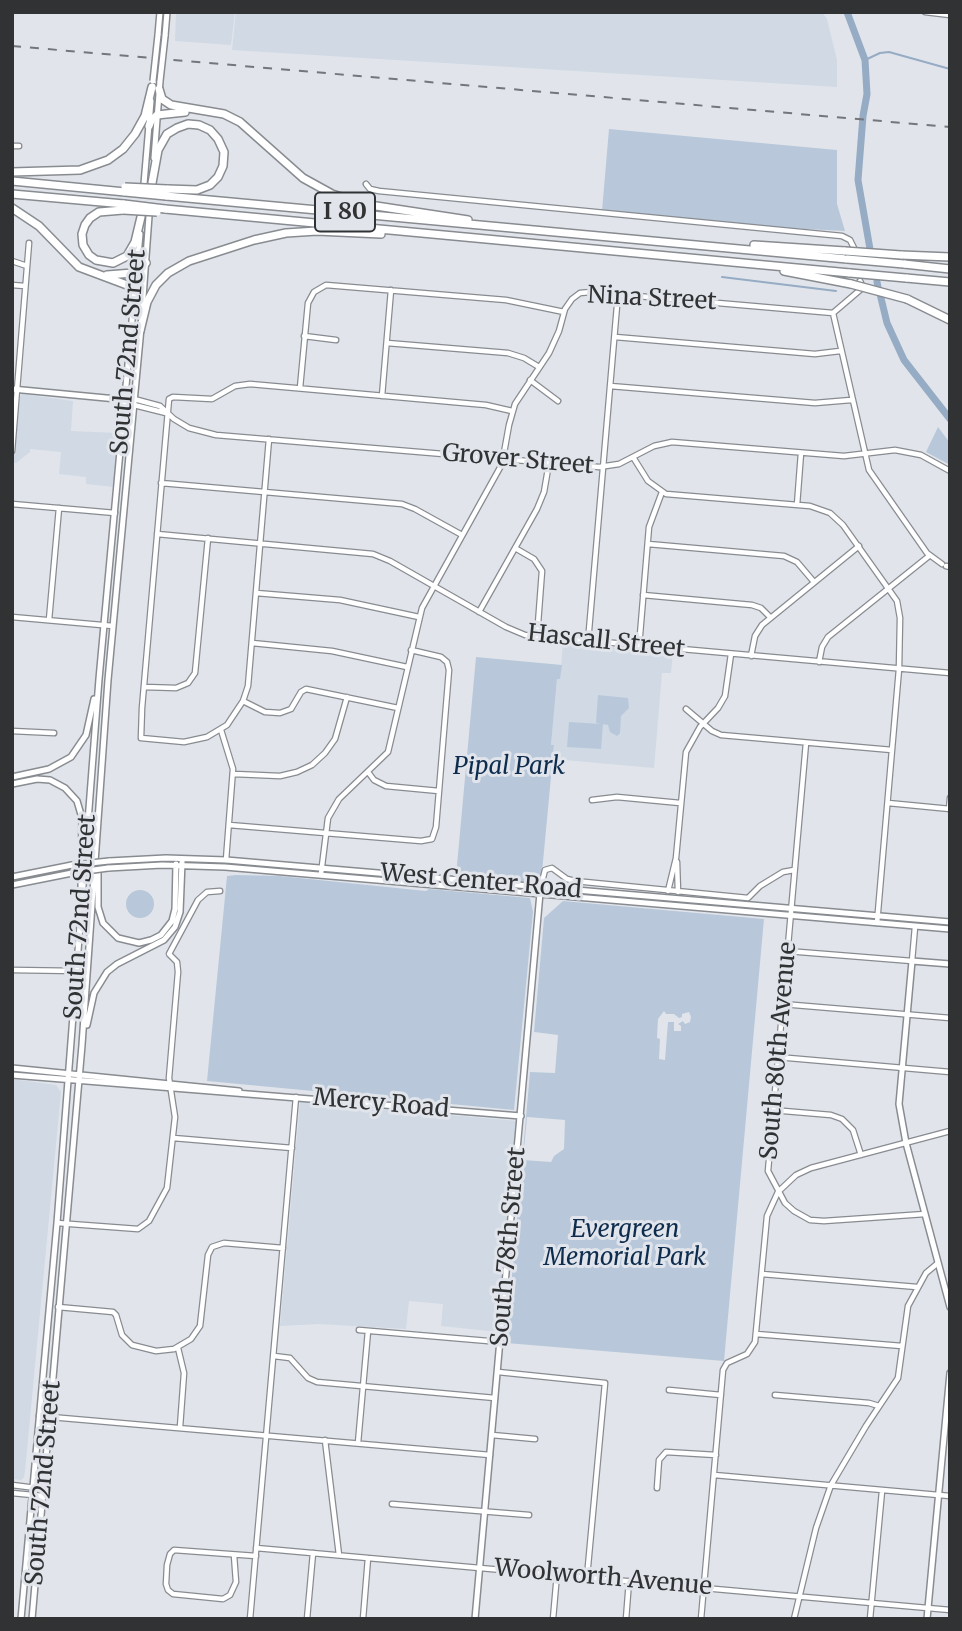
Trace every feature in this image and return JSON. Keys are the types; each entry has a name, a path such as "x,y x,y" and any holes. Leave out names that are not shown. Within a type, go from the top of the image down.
{"highway":[{"path":"156,84 162,99 171,105 224,114 245,125 303,178 340,197 363,204 524,229"},
{"path":"12,172 80,170 108,160 123,149 135,134 145,116 156,84"},
{"path":"149,127 150,121 157,114 224,114"},
{"path":"149,184 158,150 167,134 188,124 200,125 210,130 224,152 223,166 218,177 208,186 197,190 167,193"},
{"name":"I 80","path":"12,181 125,189 669,242 850,251 904,264 950,268"},
{"name":"I 80","path":"12,194 165,211 266,218 950,282"},
{"path":"123,207 102,211 86,223 82,234 83,243 87,252 96,260 113,263 127,256 144,216"},
{"path":"12,208 39,226 74,263 96,275 135,288"},
{"path":"140,331 148,299 156,285 168,273 189,261 254,240 286,233 317,231 494,240"},
{"path":"850,251 950,257"},
{"path":"710,260 851,284 907,299 950,320"},
{"path":"96,275 137,272 146,263"}],"main road":[{"path":"149,184 149,127 161,35 160,12"},
{"path":"161,35 167,12"},
{"path":"149,184 157,114 156,84"},
{"name":"South 72nd Street","path":"32,1619 82,1045 113,626 146,263 144,216"},
{"name":"South 72nd Street","path":"21,1619 57,1223 99,679 144,216"},
{"name":"Grover Street","path":"15,390 133,402"},
{"path":"115,513 123,522"},
{"path":"12,777 54,767 76,752 86,735 99,679"},
{"path":"12,783 50,780 65,788 78,804 82,824 80,942"},
{"path":"98,816 98,907 103,923 114,936 123,941 139,943 151,940 165,931 174,915 179,861"},
{"name":"West Center Road","path":"12,877 109,861 226,860 540,894 790,916 950,922"},
{"path":"82,1045 93,996 102,978 117,964 164,940 175,927 180,912 179,861"},
{"name":"West Center Road","path":"12,885 72,873 179,861 541,886 791,908 915,927 950,929"},
{"name":"South 78th Street","path":"475,1619 541,886"},
{"path":"950,964 912,961 899,1110 950,1307"},
{"name":"Mercy Road","path":"12,1068 79,1078 233,1089 242,1092 521,1116"},
{"name":"Mercy Road","path":"12,1075 69,1077"},
{"path":"928,1619 950,1373"}],"street":[{"path":"925,12 950,15"},
{"path":"12,146 19,146"},
{"path":"366,184 370,189 379,191 842,236 850,240 850,251"},
{"path":"12,451 29,243"},
{"path":"12,261 27,266"},
{"path":"12,285 25,286"},
{"name":"Nina Street","path":"304,336 307,303 316,290 330,285 506,300 564,312 568,303 580,293 591,292 833,313"},
{"path":"382,396 391,290"},
{"path":"860,290 833,313 863,453 871,474 929,555 946,566"},
{"path":"588,642 618,294"},
{"path":"321,871 328,818 336,803 388,752 419,617 433,586 504,459 512,411 555,342 564,312"},
{"path":"300,388 304,336 336,340"},
{"path":"615,337 815,354 841,351"},
{"path":"387,343 508,353 539,367"},
{"path":"530,380 558,401"},
{"path":"269,439 248,686 243,701 234,718 207,737 189,742 144,739 140,737 169,399 212,399 243,384 486,405 512,411"},
{"path":"610,386 816,403 851,400"},
{"name":"Grover Street","path":"133,402 167,413 180,424 198,432 549,463 603,467 619,464 654,446 672,442 844,456 889,450 930,459 950,471"},
{"path":"797,505 801,453"},
{"path":"633,457 648,481 662,492 797,505 817,508 834,516 888,588 900,611 899,669 878,920"},
{"path":"479,612 541,500 549,463"},
{"path":"161,483 402,504 462,535"},
{"path":"639,646 650,522 662,492"},
{"path":"12,504 115,513"},
{"path":"49,620 59,508"},
{"name":"Hascall Street","path":"157,534 365,552 390,561 513,631 537,637 950,673"},
{"path":"144,687 176,688 189,682 197,668 208,538"},
{"path":"648,544 784,556 797,562 814,582"},
{"path":"751,656 757,632 770,617 859,546"},
{"path":"515,548 536,561 542,571 537,637"},
{"path":"819,662 822,647 828,637 929,555"},
{"path":"256,593 340,600 419,617"},
{"path":"643,595 752,605 761,608 770,617"},
{"path":"12,617 113,626"},
{"path":"251,643 332,650 407,667"},
{"path":"229,825 430,840 435,833 449,675 447,663 438,656 411,650"},
{"path":"731,654 725,696 692,738 686,752 676,858 668,891 748,898 760,886 783,872 794,870"},
{"path":"243,701 274,714 291,709 305,689 398,708"},
{"path":"233,774 280,776 312,765 325,753 335,738 347,697"},
{"path":"687,709 712,731 723,735 892,750"},
{"path":"220,730 232,761 233,774 226,860"},
{"path":"12,731 54,733"},
{"name":"South 80th Avenue","path":"756,1334 767,1216 778,1192 767,1166 806,743"},
{"path":"368,772 374,780 386,786 439,791"},
{"path":"592,800 617,797 681,803"},
{"path":"888,803 949,809 950,798"},
{"path":"676,858 678,892"},
{"name":"South 78th Street","path":"541,886 545,870 552,868 572,881 668,891"},
{"path":"57,1223 132,1230 149,1221 167,1188 173,1138 174,1111 169,1086 178,972 177,962 169,954 198,900 206,892 220,891"},
{"path":"787,951 912,961 915,927"},
{"path":"12,970 77,971"},
{"path":"782,1004 950,1018"},
{"path":"777,1057 950,1072"},
{"path":"250,1619 296,1096"},
{"path":"772,1110 831,1115 842,1119 853,1130 861,1155"},
{"path":"925,1214 816,1221 794,1212 778,1192 803,1171 950,1131"},
{"path":"173,1138 292,1148"},
{"path":"58,1307 113,1312 122,1335 132,1345 156,1350 178,1348 191,1339 200,1326 208,1255 214,1246 224,1243 283,1248"},
{"path":"794,1619 816,1528 831,1485 898,1378 906,1312 928,1270 938,1264"},
{"path":"762,1274 917,1287"},
{"path":"359,1330 500,1342"},
{"path":"358,1443 369,1331"},
{"path":"701,1619 726,1363 747,1354 753,1347 756,1334 902,1346"},
{"path":"178,1348 184,1373 180,1427"},
{"path":"274,1356 290,1359 315,1382 495,1398"},
{"path":"498,1372 605,1383 587,1577"},
{"path":"669,1390 721,1395"},
{"path":"775,1395 879,1406"},
{"path":"39,1416 490,1455"},
{"path":"492,1435 535,1439"},
{"path":"325,1440 339,1555"},
{"path":"657,1488 663,1454 671,1451 716,1455"},
{"path":"714,1475 950,1496"},
{"path":"12,1485 43,1493"},
{"path":"870,1619 881,1490"},
{"path":"12,1493 32,1491"},
{"path":"392,1504 530,1515"},
{"name":"Woolworth Avenue","path":"256,1548 950,1610"},
{"path":"234,1555 234,1590 223,1599 173,1594 166,1584 167,1565 174,1550 256,1556"},
{"path":"307,1619 313,1553"},
{"path":"363,1619 368,1558"},
{"path":"554,1619 557,1574"},
{"path":"626,1619 629,1581"}],"shaded area":[{"path":"176,12 235,12 231,45 175,41"},
{"path":"236,12 822,12 827,19 837,60 837,87 232,50"},
{"path":"22,394 73,401 71,431 118,433 114,487 86,484 86,477 59,474 61,452 30,449 30,452 16,463 13,462"},
{"path":"563,643 673,652 671,673 662,673 654,768 553,759 554,746 551,745"},
{"path":"12,1079 56,1085 61,1092 25,1471 21,1480 12,1479"},
{"path":"300,1102 518,1121 498,1332 441,1326 443,1304 409,1301 406,1329 319,1324 280,1326"}],"green space":[{"path":"609,129 837,150 837,204 845,231 766,227 602,211"},
{"path":"938,427 950,443 950,465 926,452"},
{"name":"Pipal Park","path":"476,657 562,665 560,679 557,679 551,745 554,745 541,883 456,876"},
{"path":"598,695 628,698 629,708 621,716 620,733 617,736 610,732 608,725 603,724 601,749 567,747 569,722 601,724 596,723"},
{"path":"227,876 280,876 426,891 429,889 530,898 533,912 514,1110 207,1081"},
{"path":"140,890 150,894 154,904 150,914 140,918 130,914 126,904 130,894"},
{"name":"Evergreen Memorial Park","path":"563,901 764,919 724,1361 506,1343 530,1072 555,1073 558,1035 534,1032 544,918","holes":["664,1011 679,1018 689,1012 691,1017 690,1022 685,1024 683,1021 678,1024 681,1031 674,1031 674,1022 668,1022 665,1060 659,1059 660,1039 657,1038 658,1019","527,1117 565,1120 564,1149 554,1156 551,1162 523,1160"]}],"waterway":[{"path":"847,12 865,60 867,94 858,180 870,249"},
{"path":"865,60 889,52 950,69"},
{"path":"722,277 836,291"},
{"path":"877,282 878,287"},
{"path":"880,294 887,323 904,360 950,419"}],"railway":[{"path":"12,46 950,127"}]}
